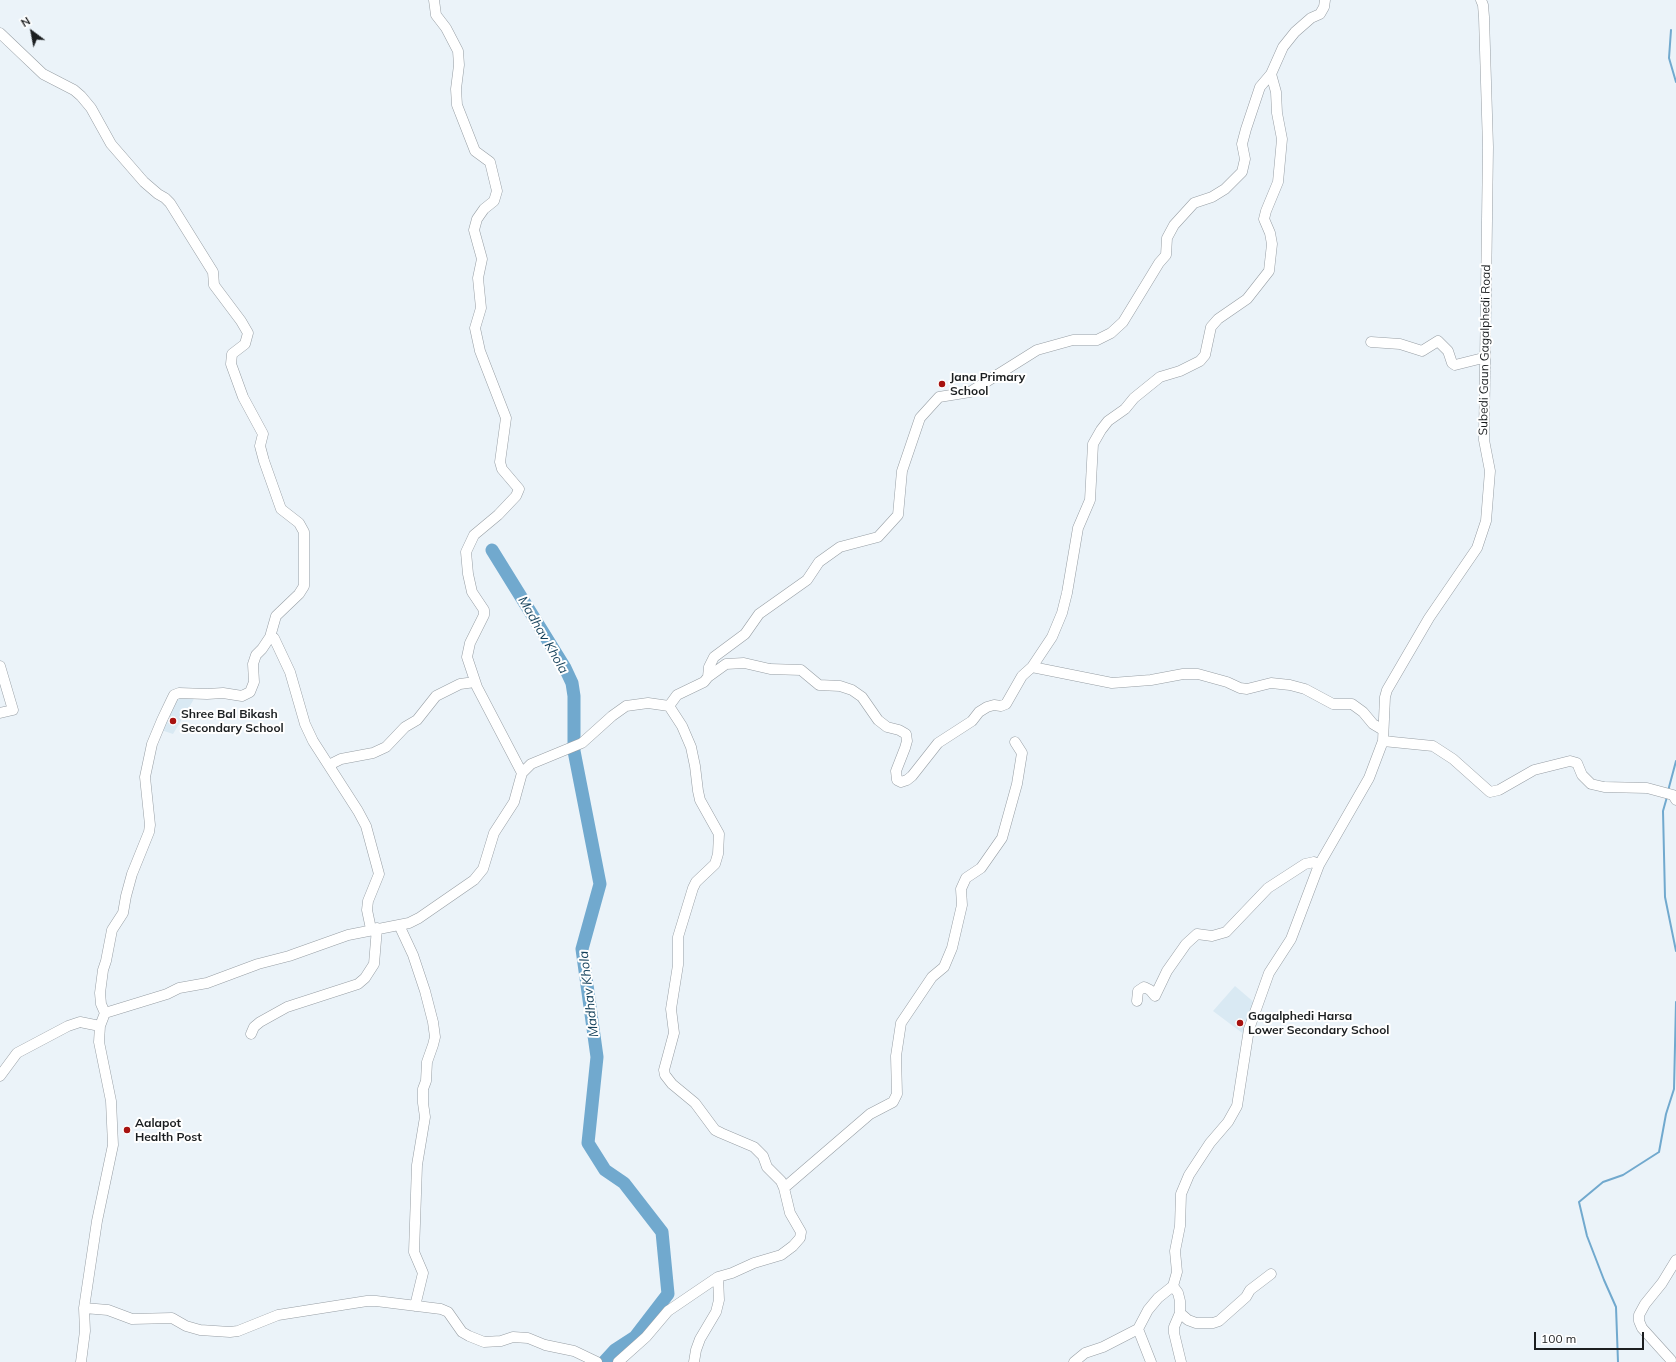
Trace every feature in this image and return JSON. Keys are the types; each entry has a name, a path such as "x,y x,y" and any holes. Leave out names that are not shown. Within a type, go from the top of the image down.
{"street":[{"path":"434,0 436,15 446,28 458,51 459,65 456,89 458,105 475,151 490,162 496,191 494,201 484,209 477,219 474,230 482,260 478,278 480,308 475,328 480,351 506,418 500,462 502,468 519,489 516,496 498,515 474,535 466,552 468,574 472,592 484,610 484,615 468,649 467,657 475,682 522,773"},
{"path":"708,677 709,667 714,657 746,634 759,614 807,580 819,562 840,547 878,537 898,514 902,471 920,418 939,397 970,392 1037,350 1073,340 1097,340 1111,333 1123,322 1159,263 1166,255 1168,238 1174,225 1194,203 1212,197 1225,189 1242,172 1245,159 1242,144 1260,87 1271,74 1282,47 1295,32 1311,18 1320,14 1324,7 1325,0"},
{"name":"Subedi Gaun Gagalphedi Road","path":"1173,1286 1177,1272 1175,1251 1180,1226 1181,1194 1193,1169 1210,1143 1228,1122 1237,1106 1249,1029 1269,973 1291,939 1319,865 1369,778 1383,741 1385,697 1387,690 1429,618 1477,548 1486,522 1490,471 1484,440 1488,148 1484,17 1481,0"},
{"path":"0,33 43,74 74,90 81,96 91,108 111,144 144,182 158,194 166,198 187,228 213,272 214,285 241,321 248,333 245,344 232,354 231,364 243,397 263,434 260,446 281,508 299,523 304,532 304,586 299,594 276,616 270,637 254,659 254,682 250,692 242,696 223,693 207,694 184,692 174,695 152,744 146,777 150,825 149,832 132,874 123,913 112,930 103,970 100,993 101,1004 105,1013 100,1026 99,1042 111,1101 113,1145 97,1221 84,1308 85,1331 81,1362"},
{"path":"669,706 677,695 704,682 708,677 726,664 744,663 770,669 801,670 819,685 840,686 852,690 862,697 878,720 887,727 899,730 906,734 907,740 905,748 896,771 897,780 901,782 908,780 912,776 938,743 972,721 979,712 986,707 994,705 1001,706 1006,704 1022,676 1032,667 1052,637 1062,613 1067,593 1078,528 1090,500 1093,444 1101,430 1108,421 1125,409 1134,398 1160,377 1180,371 1200,361 1205,355 1211,327 1218,319 1247,299 1269,271 1272,244 1270,233 1264,219 1278,182 1282,139 1277,113 1276,92 1271,74"},
{"path":"1370,342 1400,344 1422,351 1438,341 1448,352 1452,363 1455,365 1479,359 1485,360"},
{"path":"251,1034 254,1027 260,1022 287,1007 358,984 365,978 374,964 374,929 367,910 368,901 379,874 372,844 358,811 305,724 290,672 274,638 270,637"},
{"path":"1032,667 1112,683 1150,680 1183,674 1198,674 1247,689 1271,683 1290,685 1305,689 1333,704 1352,704 1363,712 1373,724 1383,730"},
{"path":"0,668 13,710 0,713"},
{"path":"329,765 341,759 373,753 386,747 402,730 417,720 436,696 460,684 475,682"},
{"path":"105,1013 167,994 179,988 207,984 258,964 289,956 348,935 409,923 429,912 479,875 483,869 494,833 514,802 522,773 531,764 582,743 612,716 626,706 648,703 669,706 682,726 691,747 696,766 700,800 719,834 716,864 696,882 678,937 678,965 671,1009 674,1033 664,1070 665,1075 672,1084 696,1103 715,1130 754,1147 763,1156 768,1167 781,1181 790,1213 801,1232 800,1238 793,1246 781,1255 754,1262 732,1273 718,1277 668,1311 646,1337 618,1362"},
{"path":"1383,741 1433,746 1453,759 1490,792 1499,790 1534,770 1570,761 1577,764 1582,774 1591,784 1604,787 1647,788 1674,797"},
{"path":"784,1188 870,1114 893,1102 898,1094 896,1056 901,1024 932,977 944,967 952,948 961,912 961,889 966,878 981,868 1002,838 1017,784 1022,753 1015,742"},
{"path":"1137,1001 1138,991 1144,987 1150,990 1155,996 1167,971 1186,944 1197,934 1212,936 1226,932 1268,888 1305,864 1314,862 1319,865"},
{"path":"399,925 412,954 424,991 432,1017 435,1037 427,1062 426,1081 423,1089 425,1117 417,1165 414,1252 423,1273 415,1306"},
{"path":"0,1076 16,1053 68,1026 80,1022 100,1026"},
{"path":"1673,1359 1642,1328 1639,1321 1639,1315 1645,1304 1662,1283 1676,1260"},
{"path":"1180,1313 1188,1320 1196,1323 1213,1323 1219,1321 1242,1302 1250,1290 1271,1274"},
{"path":"694,1362 700,1339 716,1312 719,1300 718,1277"},
{"path":"1074,1362 1085,1353 1103,1347 1138,1329 1148,1310 1158,1298 1173,1286 1178,1292 1180,1301 1180,1313 1174,1327 1174,1333 1183,1361"},
{"path":"84,1308 108,1310 132,1319 172,1318 186,1326 213,1332 238,1332 278,1315 367,1301 441,1308 448,1312 462,1332 484,1342 501,1341 513,1337 528,1338 545,1345 574,1351 597,1362"},
{"path":"1138,1329 1151,1362"}],"shaded area":[{"name":"Shree Bal Bikash Secondary School","path":"176,696 194,699 173,734 161,730"},
{"name":"Gagalphedi Harsa Lower Secondary School","path":"1235,986 1256,1004 1249,1038 1213,1011"}],"waterway":[{"path":"1671,30 1669,58 1676,82"},
{"name":"Madhav Khola","path":"492,550 565,668 572,683 574,696 574,751 600,884 582,949 597,1057 588,1143 605,1170 624,1183 662,1232 668,1294 635,1337 615,1350 604,1362"},
{"path":"1668,791 1676,761"},
{"path":"1667,797 1663,811 1665,897 1676,951"},
{"path":"1618,1362 1616,1307 1587,1236 1579,1202 1603,1182 1623,1175 1659,1152 1666,1114 1674,1089 1676,1002"}],"place":[{"name":"Jana Primary School","path":"942,384"},
{"name":"Shree Bal Bikash Secondary School","path":"173,721"},
{"name":"Gagalphedi Harsa Lower Secondary School","path":"1240,1023"},
{"name":"Aalapot Health Post","path":"127,1130"}]}
